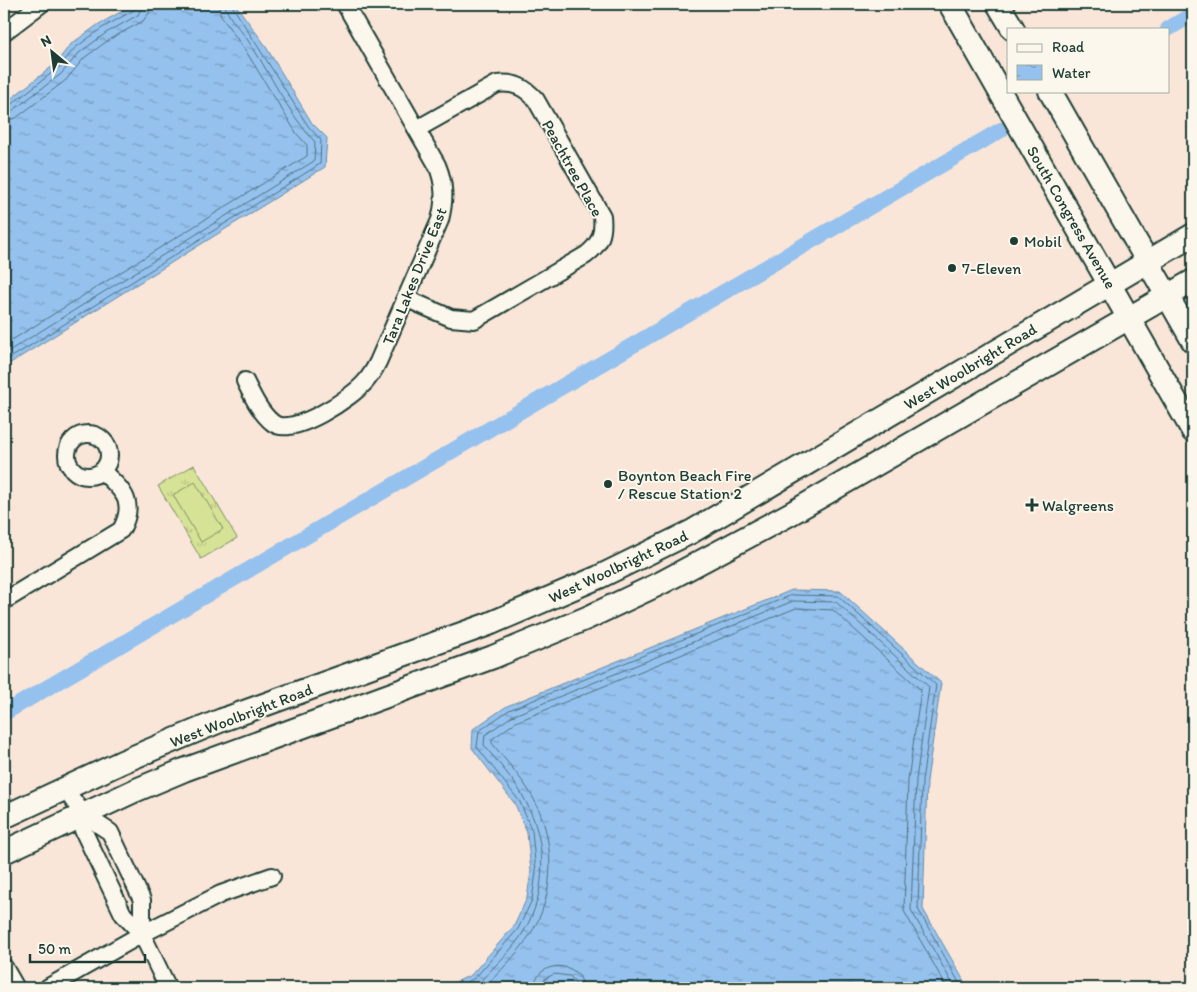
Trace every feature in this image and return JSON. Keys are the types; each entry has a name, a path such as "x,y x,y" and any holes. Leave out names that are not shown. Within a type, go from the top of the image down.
{"main road":[{"name":"South Congress Avenue","path":"950,4 1193,431"},
{"path":"998,4 1012,28"},
{"path":"1051,92 1149,261 1193,341"},
{"name":"West Woolbright Road","path":"4,817 64,788 222,720 489,624 646,554 732,510 1193,235"},
{"name":"West Woolbright Road","path":"4,852 134,791 229,752 500,654 587,618 662,583 798,509 1193,281"}],"street":[{"path":"4,32 41,4"},
{"name":"Tara Lakes Drive East","path":"245,381 255,401 273,423 284,426 295,426 306,422 347,398 366,382 378,362 440,220 445,198 442,175 344,4"},
{"name":"Peachtree Place","path":"405,298 451,318 474,320 586,255 595,248 603,228 602,216 536,100 529,92 519,86 508,83 497,84 417,129"},
{"path":"4,601 121,530 128,510 127,500 122,490 102,470"},
{"path":"64,788 84,815 110,832 142,900 142,934"},
{"path":"84,815 83,830 123,914 142,934 168,988"},
{"path":"47,988 142,934 221,894 272,876"},
{"path":"4,967 16,988"}],"green space":[{"path":"194,465 237,538 201,559 158,486"},
{"path":"195,482 223,529 201,542 173,495"}],"water":[{"path":"135,4 235,4 263,42 312,123 327,138 325,167 4,367 4,104 54,65 71,44 99,24"},
{"path":"792,590 840,591 941,683 927,781 923,909 968,988 604,988 555,985 546,988 443,988 471,975 514,926 527,898 531,871 527,833 515,804 472,748 473,729 507,706"}],"waterway":[{"path":"1170,28 1193,14"},
{"path":"4,713 1001,130"}],"place":[{"name":"Mobil","path":"1014,241"},
{"name":"7-Eleven","path":"952,268"},
{"name":"Boynton Beach Fire / Rescue Station 2","path":"608,484"},
{"name":"Walgreens","path":"1032,505"}]}
